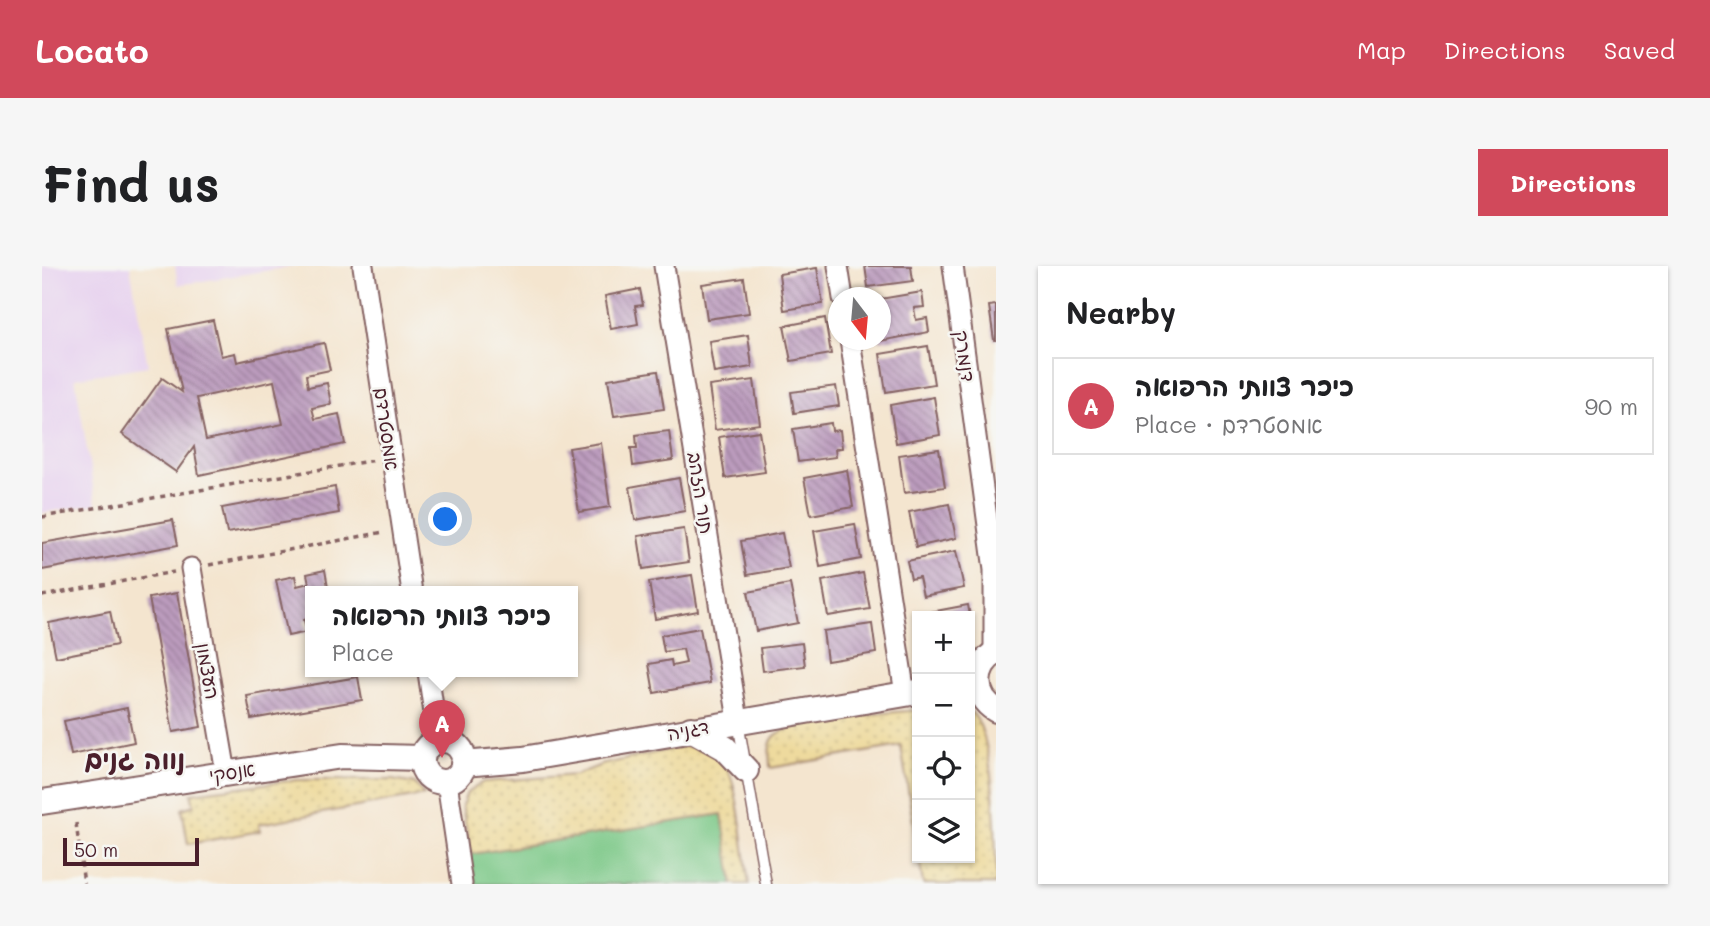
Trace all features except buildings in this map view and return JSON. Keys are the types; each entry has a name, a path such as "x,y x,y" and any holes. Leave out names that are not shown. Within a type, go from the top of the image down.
{"street":[{"name":"אמסטרדם","path":"363,266 411,586"},
{"name":"תור הזהב","path":"664,266 738,720"},
{"path":"838,266 841,287"},
{"name":"דנמרק","path":"953,266 995,574 985,662"},
{"path":"852,350 912,687"},
{"name":"העצמון","path":"191,568 226,773"},
{"path":"985,662 979,691 988,707"},
{"path":"428,677 428,776 455,773"},
{"name":"דגניה","path":"455,773 738,720 912,693"},
{"path":"691,729 725,748 746,770"},
{"path":"430,749 457,746 455,773 462,884"},
{"name":"אנסקי","path":"42,802 342,756 430,749"}],"lane":[{"path":"738,720 766,884"}],"path":[{"path":"42,517 391,458"},
{"path":"42,596 402,529"},
{"path":"76,823 84,884"}],"shaded area":[{"path":"42,266 130,266 148,366 75,378 96,504 42,513"},
{"path":"175,266 295,266 178,285"}],"green space":[{"path":"722,814 733,884 475,884 471,854"}],"sand":[{"path":"912,710 912,815 901,746 770,768 770,744 774,737 783,731 819,721"},
{"path":"975,717 985,741 990,765 995,818 996,884 923,884 920,863 975,863"},
{"path":"685,746 716,755 724,762 729,772 737,802 749,884 733,884 722,814 471,854 462,805 467,793 483,782 576,775 601,765"},
{"path":"297,780 392,780 415,784 424,795 259,824 260,831 188,844 182,809 194,805 191,793"}],"place":[{"name":"כיכר צוותי הרפואה","path":"442,758"}],"district":[{"name":"נווה גנים","path":"135,760"}]}
